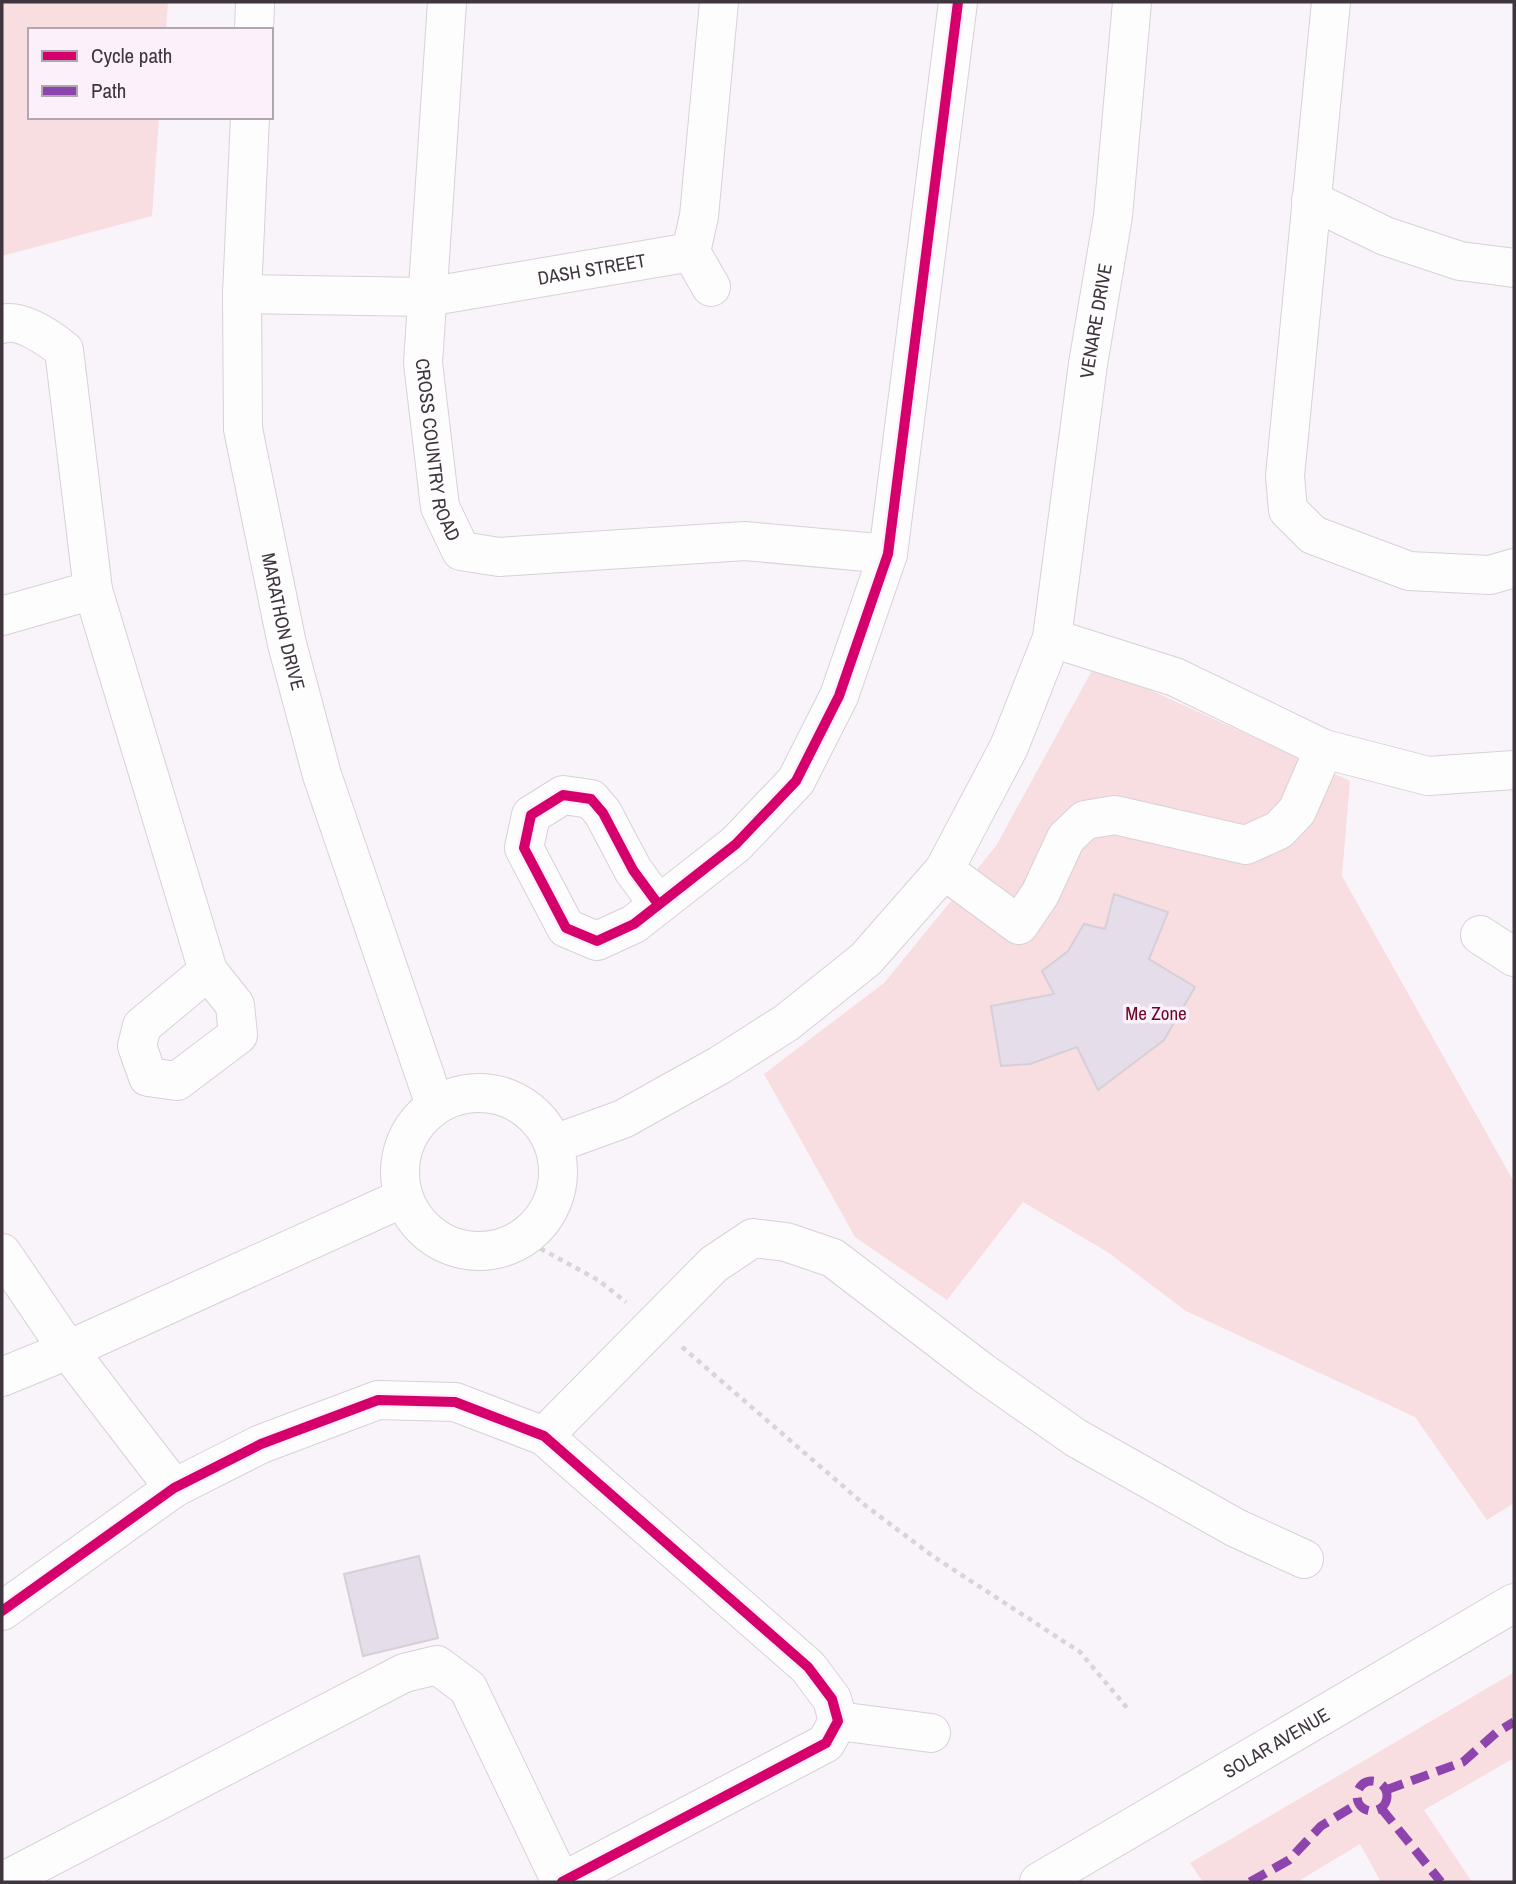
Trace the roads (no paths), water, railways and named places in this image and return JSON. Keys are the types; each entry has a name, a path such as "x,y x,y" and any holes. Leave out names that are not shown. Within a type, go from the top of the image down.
{"street":[{"path":"254,28 255,2"},
{"name":"CROSS COUNTRY ROAD","path":"447,2 422,363 440,507 461,551 499,557 745,541 888,554"},
{"path":"711,287 691,252 699,216 719,2"},
{"path":"658,904 736,844 796,781 839,696 888,554 958,2"},
{"name":"VENARE DRIVE","path":"554,1144 623,1119 720,1065 786,1023 866,959 944,870 1009,747 1052,638 1088,364 1112,216 1132,2"},
{"path":"1332,2 1285,476 1288,510 1313,535 1409,571 1490,575 1514,568"},
{"name":"MARATHON DRIVE","path":"250,119 242,294 243,429 287,644 322,775 435,1105"},
{"path":"1311,200 1398,240 1460,261 1514,268"},
{"name":"DASH STREET","path":"242,294 427,297 691,252"},
{"path":"2,324 9,322 47,336 64,349 93,590 208,971"},
{"path":"2,615 93,590"},
{"path":"1052,638 1175,677 1324,749 1428,776 1514,770"},
{"path":"944,870 1019,925 1040,894 1066,838 1085,820 1115,815 1246,845 1279,830 1297,811 1324,749"},
{"path":"1480,935 1514,957"},
{"path":"481,1092 505,1096 526,1107 543,1124 554,1144 559,1171 555,1197 542,1220 523,1239 501,1249 477,1252 453,1248 431,1236 414,1220 403,1198 399,1172 403,1146 416,1123 435,1105 457,1095 481,1092"},
{"path":"2,1377 68,1350 403,1198"},
{"path":"544,1436 713,1264 753,1238 786,1242 833,1258 982,1372 1076,1438 1236,1528 1304,1559"},
{"path":"2,1252 68,1350 174,1488"},
{"path":"2,1611 174,1488 261,1444 377,1400 455,1402 544,1436 808,1667 832,1699 838,1721 826,1743 561,1882 467,1688 437,1665 404,1673 2,1882"},
{"name":"SOLAR AVENUE","path":"1039,1882 1514,1603"},
{"path":"838,1721 931,1733"}],"park label":[{"name":"Me Zone","path":"1156,1013"}]}
